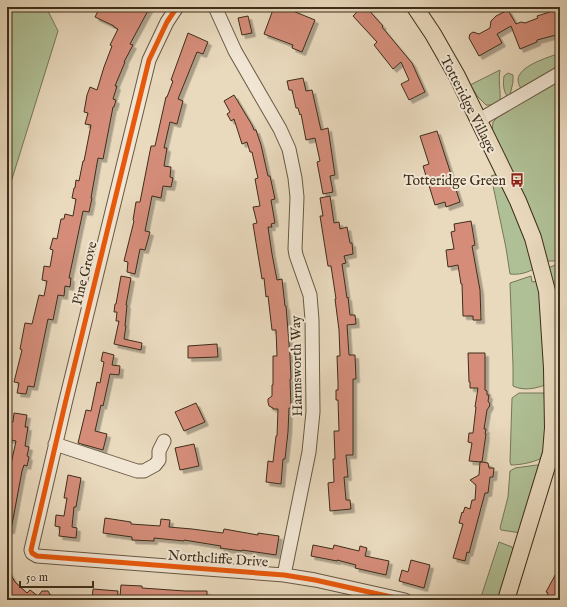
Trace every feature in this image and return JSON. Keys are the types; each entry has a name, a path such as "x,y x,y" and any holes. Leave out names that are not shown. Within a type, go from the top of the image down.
{"main road":[{"name":"Totteridge Village","path":"415,7 433,34 457,76 527,220 547,291 552,375 553,428 556,453 506,600"}],"street":[{"name":"Pine Grove","path":"31,550 55,444 149,60 167,22 177,7"},
{"name":"Harmsworth Way","path":"215,7 235,51 280,129 289,149 297,197 295,249 310,295 314,412 309,452 284,575"},
{"path":"479,120 560,73"},
{"path":"55,444 137,472 144,471 155,465 158,460 160,447 164,441"},
{"name":"Northcliffe Drive","path":"31,550 32,553 37,556 284,575 315,580 405,600"}],"green space":[{"path":"7,7 46,7 58,31 7,195"},
{"path":"560,53 560,68 523,88 520,87 518,77 523,70 538,61"},
{"path":"500,70 500,101 494,105 486,105 478,97 470,85"},
{"path":"508,73 513,75 513,82 510,95 507,96 503,81 504,76"},
{"name":"Totteridge Green","path":"560,79 560,257 554,261 546,261 492,132 493,122 505,109"},
{"name":"Totteridge Green","path":"497,174 516,209 535,268 520,274 510,274 491,176"},
{"path":"560,263 560,295 552,286 548,268"},
{"path":"531,276 532,282 537,281 540,298 547,384 525,389 513,386 510,283"},
{"path":"519,393 544,393 547,420 544,456 524,464 511,465 512,398"},
{"path":"537,465 541,466 521,533 501,530 500,528 508,497 510,471 515,468"},
{"path":"499,542 512,547 514,554 500,600 480,600"}],"building":[{"path":"100,7 108,11 110,7 150,7 130,44 133,45 124,62 115,86 117,86 113,99 116,100 113,107 103,159 98,158 89,212 83,211 69,278 71,278 70,287 65,286 64,296 58,295 53,320 48,319 34,387 28,386 26,394 17,393 19,383 14,382 22,350 20,349 25,323 32,324 39,295 44,296 47,281 42,280 44,266 50,267 53,250 50,249 53,238 57,239 61,219 64,219 65,214 73,216 76,199 72,198 76,180 79,181 91,125 85,124 88,113 84,112 87,95 90,87 97,90 112,46 110,45 118,29 95,17"},
{"path":"274,7 289,7 288,9 315,20 302,52 292,48 293,45 264,34"},
{"path":"352,7 366,7 383,26 382,27 412,63 425,92 409,100 401,84 409,80 401,62 393,69 374,45 377,42 353,16 357,12"},
{"path":"553,7 560,7 560,34 537,40 537,42 520,49 511,26 497,34 502,43 479,56 469,38 470,34 473,32 479,34 490,28 491,21 496,16 508,10 516,24 521,22 525,23 538,18 537,16 550,12"},
{"path":"248,16 252,33 242,35 238,18"},
{"path":"188,33 208,42 203,54 197,52 178,99 183,101 177,124 170,122 164,148 167,148 164,166 171,167 170,177 173,178 171,187 163,186 161,198 152,196 145,231 150,232 145,250 140,249 135,274 127,272 128,262 124,261 134,221 136,202 140,202 151,146 155,146 166,97 173,81 171,80"},
{"path":"303,78 306,91 312,90 321,130 328,128 335,175 330,176 333,192 323,194 317,162 320,161 315,138 306,140 301,114 300,115 298,108 296,108 292,90 289,90 287,81"},
{"path":"234,95 254,130 256,130 268,176 270,176 275,199 271,200 275,223 271,224 272,227 268,227 277,280 282,279 286,306 291,379 291,408 289,408 288,432 285,459 283,459 281,484 266,482 268,461 273,462 277,436 278,409 273,409 269,406 268,402 268,399 272,396 273,356 277,356 276,330 272,330 268,296 266,297 264,278 262,279 253,224 257,223 253,207 260,206 255,179 258,178 252,152 250,152 247,142 242,144 234,119 231,121 227,114 230,112 224,101"},
{"path":"437,131 460,202 446,207 445,202 435,205 423,166 429,164 420,136"},
{"path":"330,196 334,223 339,222 340,229 347,227 350,243 352,243 353,254 344,256 346,263 342,264 350,315 355,315 356,324 347,325 349,355 355,355 356,379 353,379 353,455 346,455 348,477 344,477 346,500 350,500 351,509 330,511 328,483 334,482 334,431 339,431 338,400 336,400 336,390 338,390 337,356 340,356 336,299 331,266 328,266 320,216 323,216 320,198"},
{"path":"471,221 475,245 472,246 480,290 481,320 473,320 473,316 463,316 462,284 458,265 448,267 446,250 454,249 451,232 455,231 454,224"},
{"path":"121,276 131,278 126,305 126,326 124,339 142,343 141,350 114,344 119,321 116,321 117,312 114,312"},
{"path":"217,344 218,357 188,358 188,346"},
{"path":"103,352 114,355 112,365 120,366 119,375 110,374 103,406 101,405 95,431 107,434 103,450 78,443 86,410 91,411 97,382 100,383 104,362 101,361"},
{"path":"468,353 485,353 485,390 487,391 487,395 489,395 488,401 490,404 487,410 484,429 486,429 486,434 482,462 469,461 472,443 468,442 469,433 473,433 478,388 470,388"},
{"path":"196,403 205,422 184,431 175,412"},
{"path":"14,413 27,415 25,427 28,427 25,446 29,447 27,456 29,457 27,466 24,465 22,471 11,530 7,530 7,463 11,464 16,441 7,439 7,421 13,422"},
{"path":"194,444 199,466 180,470 175,448"},
{"path":"480,462 488,463 489,468 494,468 493,477 490,477 488,493 485,493 469,553 467,552 465,561 453,558 463,524 459,523 462,512 463,513 465,507 470,509 472,500 475,500 476,485 470,480 479,475"},
{"path":"68,475 81,478 76,507 74,507 72,527 77,528 76,538 59,536 60,527 55,526 56,515 64,516 67,498 64,498"},
{"path":"105,518 131,522 131,524 160,526 161,519 170,520 169,527 223,533 224,529 258,535 258,533 279,536 276,555 220,548 221,546 184,540 154,538 154,541 132,540 132,537 103,533"},
{"path":"313,545 333,549 334,545 359,551 360,546 367,548 365,556 389,561 386,575 355,568 356,565 337,560 311,556"},
{"path":"411,560 430,565 424,588 399,581 402,570 408,572"},
{"path":"560,566 560,600 551,600 546,597 548,593 546,592"},
{"path":"7,569 15,582 27,593 30,590 38,596 42,591 48,591 53,600 7,600"},
{"path":"121,585 185,591 207,591 207,600 149,600 120,597"},
{"path":"93,589 118,591 117,600 92,600"}],"cycle path":[{"path":"177,7 167,22 149,60 65,404 31,550 32,553 37,556 284,575 315,580 405,600"}],"place":[{"name":"Totteridge Green","path":"517,180"}]}
